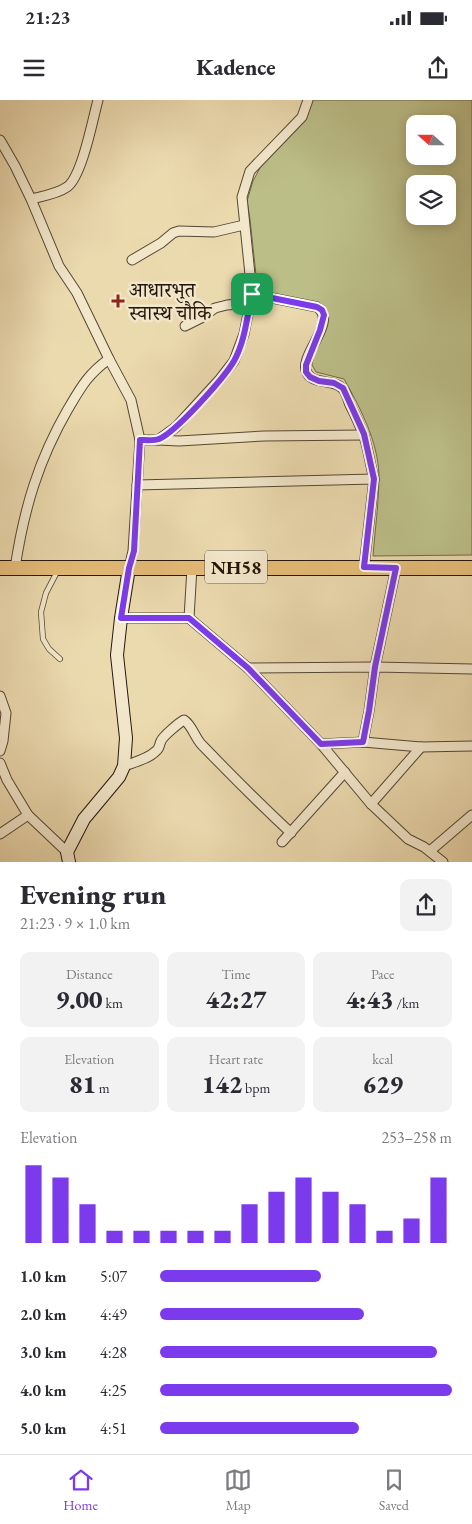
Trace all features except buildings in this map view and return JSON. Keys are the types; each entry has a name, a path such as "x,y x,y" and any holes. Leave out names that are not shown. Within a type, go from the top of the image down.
{"main road":[{"name":"NH58","path":"0,568 472,568"}],"street":[{"path":"31,199 67,187 72,182 79,169 98,100"},
{"path":"158,440 176,427 234,361 244,334 251,299 242,197 250,171 302,117 308,100"},
{"path":"0,140 31,199 59,266 77,293 131,400 140,440 134,551 129,568 117,655 126,738 124,766 120,777 84,819 68,857 28,815 7,780 0,763"},
{"path":"132,260 179,231 214,232 244,225"},
{"path":"185,326 215,308 251,299 317,307 322,310 324,315 306,365 306,372 310,377 319,381 334,383 343,388 364,434 374,479 364,567"},
{"path":"15,568 20,535 29,498 49,444 84,382 95,369 109,359"},
{"path":"140,440 179,441 264,436 364,434"},
{"path":"137,484 374,479"},
{"path":"189,618 192,568"},
{"path":"363,742 375,667 396,568"},
{"path":"121,618 189,618 248,668 321,744 371,804 408,839 430,851 443,862"},
{"path":"248,668 375,667 472,669"},
{"path":"0,696 6,713 0,751"},
{"path":"124,766 154,754 159,749 161,739 184,720 188,722 196,739 291,833"},
{"path":"321,744 363,742 421,747 472,746"},
{"path":"371,804 421,747"},
{"path":"282,842 344,772"},
{"path":"0,834 28,815"},
{"path":"430,851 472,815"}],"lane":[{"path":"59,568 46,593 42,612 43,639 48,649 60,659"}],"green space":[{"path":"311,100 472,100 472,555 373,556 379,475 372,438 362,413 344,379 316,372 312,365 314,355 329,318 325,306 262,291 257,284 247,201 253,181 261,166 307,116"}],"place":[{"name":"आधारभुत स्वास्थ चौकि","path":"118,301"}],"route":[{"path":"252,294 317,307 322,310 324,315 306,365 306,372 310,377 319,381 334,383 343,388 364,434 374,479 364,567 396,568 375,667 363,742 321,744 248,668 189,618 121,618 129,568 134,551 140,440 158,440 176,427 234,361 244,334 252,294"}]}
